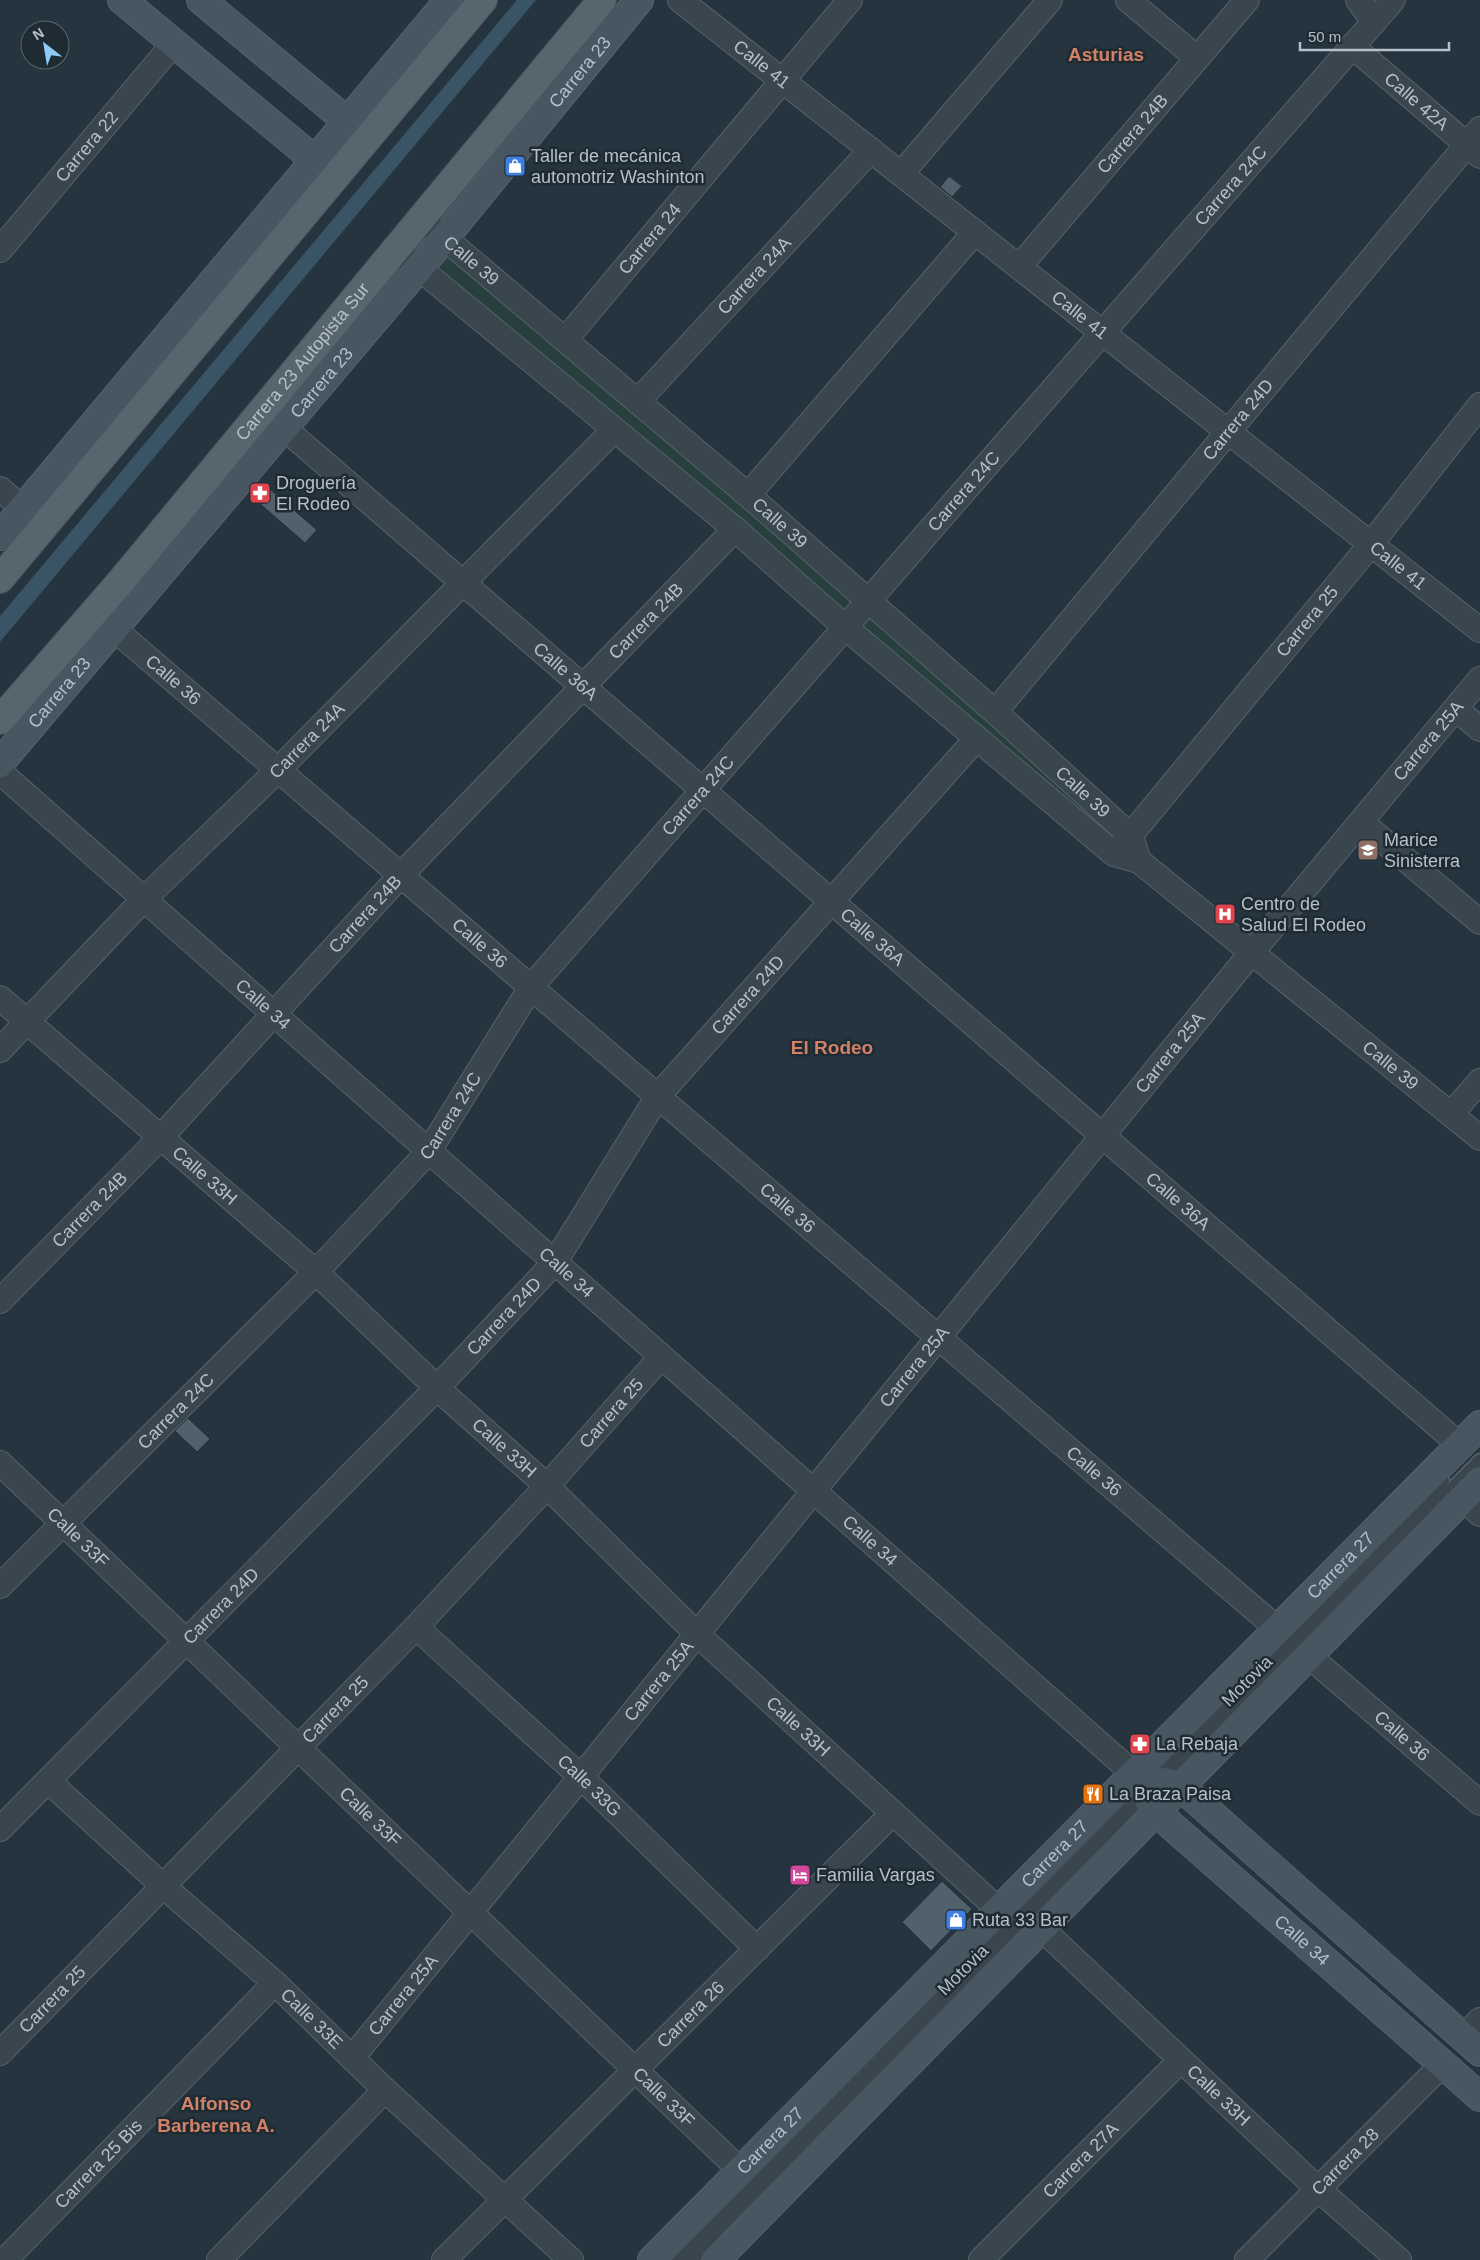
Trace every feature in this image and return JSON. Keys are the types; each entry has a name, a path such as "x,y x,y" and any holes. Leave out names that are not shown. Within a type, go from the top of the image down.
{"main road":[{"path":"0,579 483,0"},
{"name":"Carrera 23 Autopista Sur","path":"0,720 94,612 602,0"}],"street":[{"path":"122,0 316,161"},
{"path":"0,536 316,161 448,0"},
{"name":"Carrera 23","path":"0,763 445,237 640,0"},
{"name":"Calle 41","path":"680,0 1480,630"},
{"name":"Carrera 24","path":"566,340 850,0"},
{"path":"901,174 1050,0"},
{"path":"1128,0 1197,58"},
{"name":"Carrera 24B","path":"1018,267 1247,0"},
{"path":"1358,0 1374,22"},
{"name":"Carrera 24C","path":"0,1586 316,1272 429,1150 531,987 1101,332 1393,0"},
{"path":"204,1 348,122"},
{"name":"Carrera 22","path":"0,250 174,43"},
{"name":"Calle 42A","path":"1352,46 1475,143"},
{"name":"Carrera 24D","path":"995,712 1227,431 1475,143"},
{"name":"Carrera 24A","path":"638,401 871,150"},
{"name":"Calle 39","path":"421,218 748,495 995,712 1131,836 1139,860"},
{"path":"748,495 975,232"},
{"name":"Calle 39","path":"396,249 735,529 846,627 1114,854 1139,860 1480,1138"},
{"name":"Carrera 25","path":"1131,836 1371,544 1480,405"},
{"name":"Calle 36A","path":"284,428 1102,1137 1473,1445"},
{"name":"Carrera 24A","path":"0,1050 144,899 278,770 614,430"},
{"path":"0,488 24,509"},
{"name":"Carrera 24B","path":"0,1301 161,1137 400,875 735,529"},
{"name":"Calle 36","path":"94,612 1480,1803"},
{"name":"Carrera 25A","path":"352,2058 1252,952 1480,679"},
{"path":"1456,709 1480,729"},
{"name":"Carrera 24D","path":"0,1829 437,1388 555,1262 658,1096 977,738"},
{"name":"Calle 34","path":"0,772 813,1492 1153,1788 1480,2097"},
{"path":"1361,822 1480,922"},
{"path":"1114,854 1131,836"},
{"name":"Calle 33H","path":"0,998 316,1272 437,1388 547,1486 697,1634 1000,1910"},
{"path":"1451,1114 1480,1081"},
{"name":"Carrera 25","path":"0,2053 416,1626 547,1486 662,1357"},
{"name":"Carrera 27","path":"716,2260 1041,1928 1153,1788 1293,1643 1473,1445"},
{"name":"Calle 33F","path":"0,1463 740,2171"},
{"name":"Carrera 27","path":"652,2260 1000,1910 1153,1788 1293,1643 1474,1498"},
{"name":"Calle 33G","path":"416,1626 581,1777 757,1949"},
{"name":"Calle 33E","path":"48,1781 163,1886 275,1983 385,2090 571,2260"},
{"name":"Calle 34","path":"1153,1788 1474,2036"},
{"name":"Carrera 26","path":"444,2260 893,1813"},
{"name":"Calle 33H","path":"1041,1928 1318,2189 1399,2260"},
{"name":"Carrera 25 Bis","path":"5,2260 275,1983"},
{"name":"Carrera 27A","path":"981,2260 1180,2061"},
{"name":"Carrera 28","path":"1247,2260 1444,2064"},
{"path":"219,2260 385,2090"}],"lane":[{"name":"Motovia","path":"678,2260 1153,1788"},
{"name":"Motovia","path":"692,2260 1153,1788"}],"green space":[{"path":"445,237 1131,836 1114,854 419,267"}],"water":[{"path":"517,0 536,0 0,642 0,616"}],"building":[{"path":"949,176 962,186 952,197 940,187"},
{"path":"263,483 317,530 305,543 251,496"},
{"path":"188,1418 210,1439 197,1452 175,1431"},
{"path":"942,1881 972,1909 931,1951 902,1922"}],"place":[{"name":"Taller de mecánica automotriz Washinton","path":"515,166"},
{"name":"Droguería El Rodeo","path":"260,493"},
{"name":"Marice Sinisterra","path":"1368,850"},
{"name":"Centro de Salud El Rodeo","path":"1225,914"},
{"name":"La Rebaja","path":"1140,1744"},
{"name":"La Braza Paisa","path":"1093,1794"},
{"name":"Familia Vargas","path":"800,1875"},
{"name":"Ruta 33 Bar","path":"956,1920"}],"district":[{"name":"Asturias","path":"1106,54"},
{"name":"El Rodeo","path":"832,1047"},
{"name":"Alfonso Barberena A.","path":"216,2114"}]}
